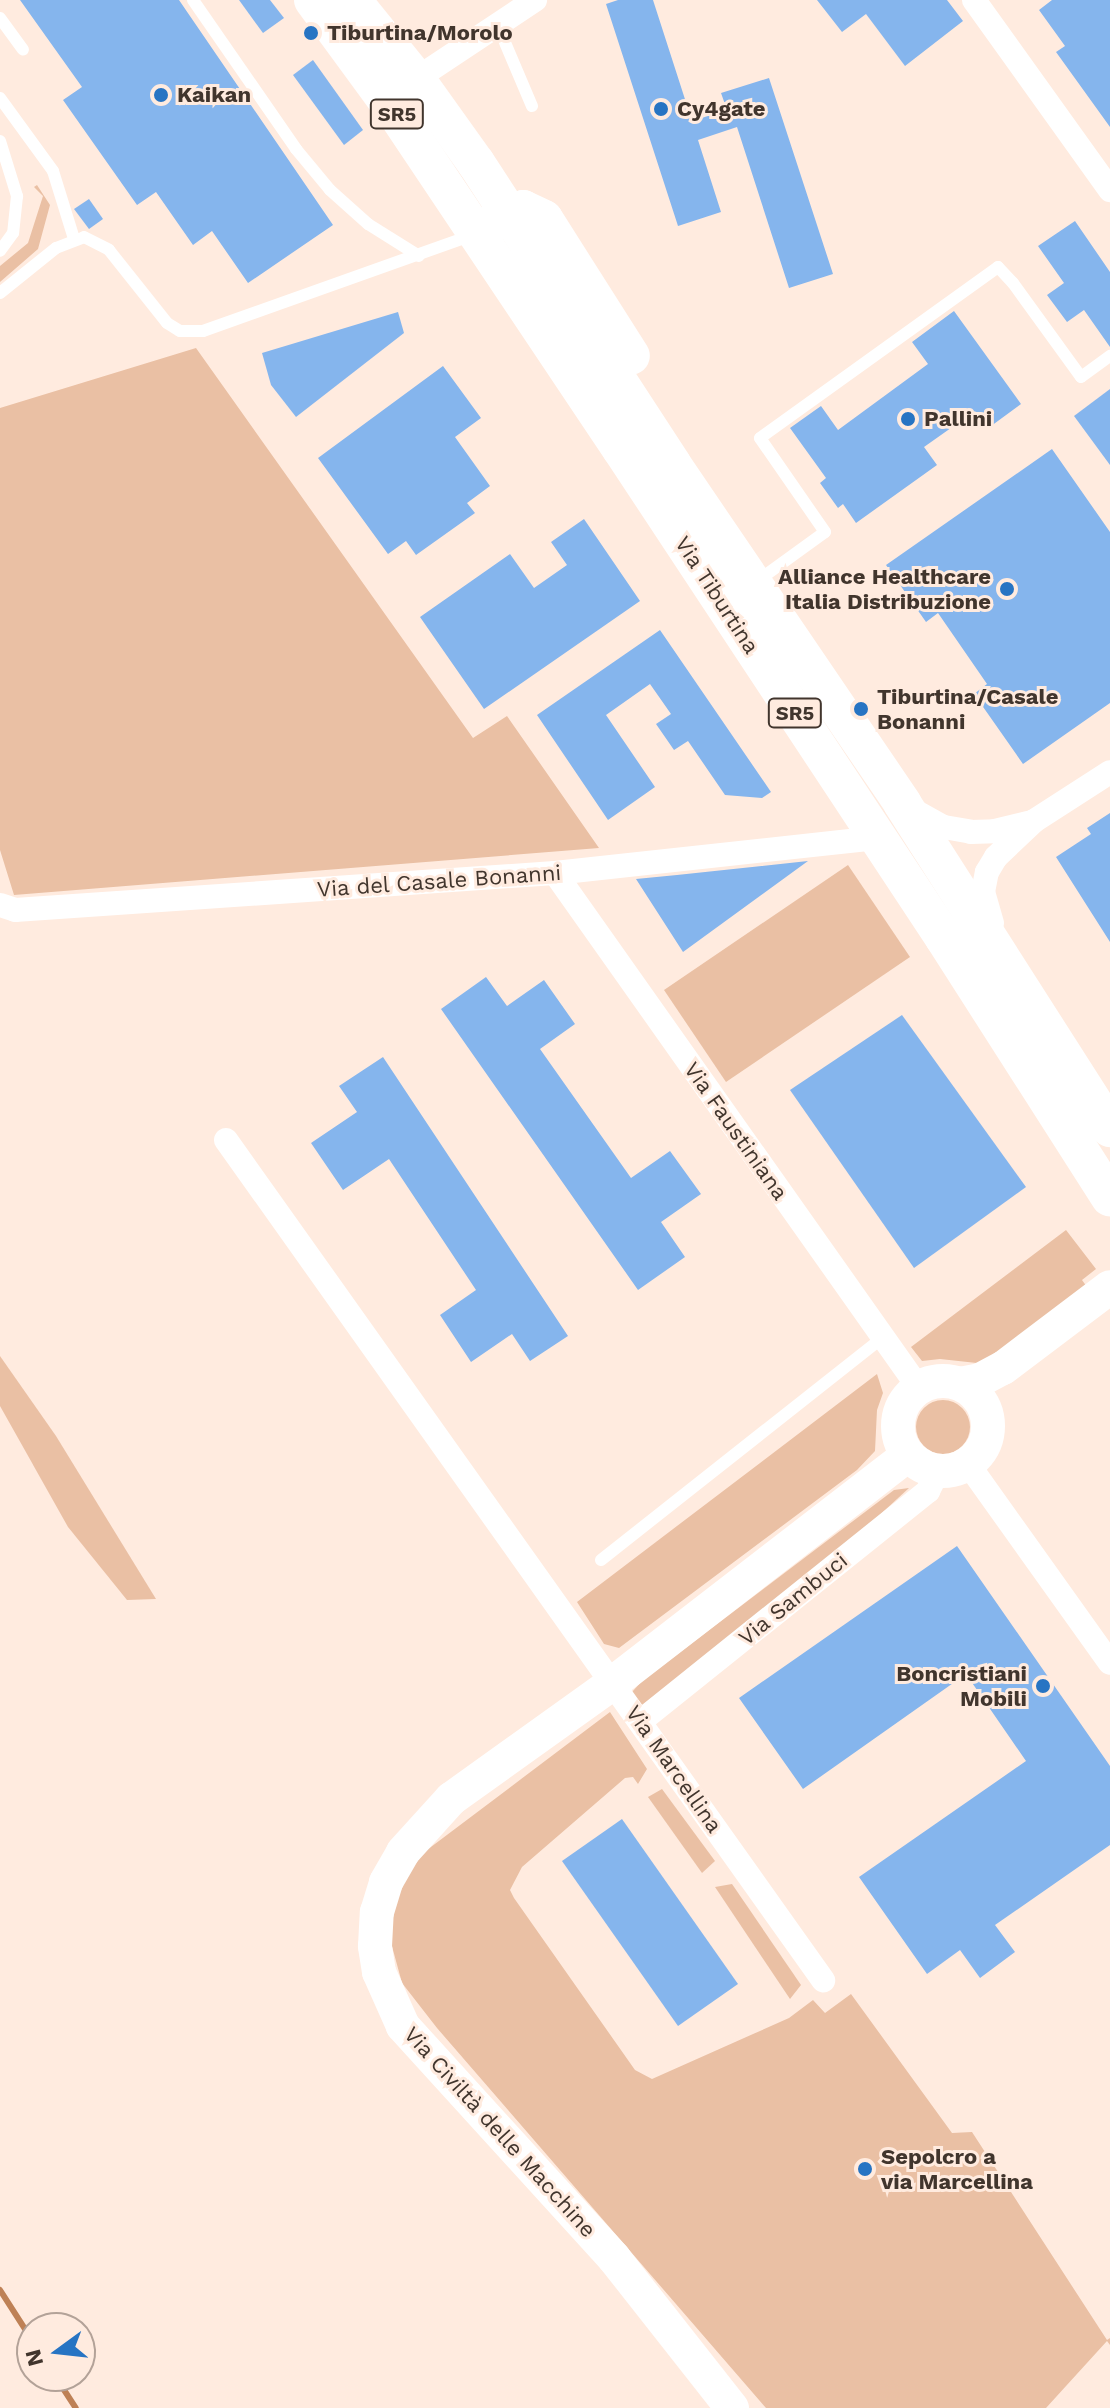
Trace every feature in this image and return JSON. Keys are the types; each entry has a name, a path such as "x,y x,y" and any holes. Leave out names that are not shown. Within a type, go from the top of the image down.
{"main road":[{"name":"Via Tiburtina","path":"313,0 400,119 877,838 1110,1198"},
{"path":"352,0 416,79 508,214 475,233"},
{"name":"Via Tiburtina","path":"508,214 531,209 548,224 634,362 652,401 672,464 902,803 1110,1128"}],"street":[{"path":"416,79 535,0"},
{"path":"974,0 1110,190"},
{"path":"1024,995 987,913 983,892 996,857 1034,821 1110,772"},
{"path":"902,803 936,824 961,831 995,831 1034,821"},
{"name":"Via del Casale Bonanni","path":"0,905 15,910 555,873 877,838"},
{"name":"Via Faustiniana","path":"555,873 919,1388"},
{"name":"Via Marcellina","path":"226,1140 823,1980"},
{"path":"1110,1287 1003,1368 973,1382 934,1382 919,1388 903,1405 898,1418 898,1431 908,1455 918,1464 953,1468 984,1446 989,1423 1011,1388 1110,1313"},
{"path":"960,1384 980,1399 989,1423"},
{"name":"Via Sambuci","path":"613,1683 908,1455"},
{"path":"953,1468 1110,1663"},
{"name":"Via Sambuci","path":"641,1721 953,1468"},
{"name":"Via Civiltà delle Macchine","path":"613,1683 464,1789 419,1830 397,1862 382,1893 375,1931 377,1960 389,2000 411,2037 606,2249 732,2408"}],"lane":[{"path":"193,0 323,183 356,216 419,256"},
{"path":"0,18 23,50"},
{"path":"498,26 532,106"},
{"path":"0,98 53,171 74,239"},
{"path":"0,141 17,196 13,233 0,251"},
{"path":"0,293 56,248 84,237 102,244 162,318 187,332 211,329 419,256 475,233"},
{"path":"753,584 825,532 760,438 998,267 1081,377 1110,356"},
{"path":"601,1560 882,1338"}],"shaded area":[{"path":"37,185 50,205 38,249 0,282 0,266 28,243 43,196 34,187"},
{"path":"196,348 473,738 507,716 599,848 14,895 0,850 0,408"},
{"path":"848,865 910,957 726,1082 664,990"},
{"path":"1066,1230 1096,1269 1082,1280 1087,1287 986,1364 940,1359 922,1361 911,1347"},
{"path":"0,1356 56,1436 156,1599 127,1600 68,1527 0,1406"},
{"path":"877,1374 883,1393 877,1410 875,1451 857,1470 619,1648 604,1644 577,1602"},
{"path":"943,1400 962,1408 970,1427 962,1446 943,1454 924,1446 916,1427 924,1408"},
{"path":"909,1488 846,1546 640,1707 632,1692 642,1681 894,1490"},
{"path":"610,1712 647,1769 638,1784 633,1777 625,1778 522,1867 510,1890 514,1898 635,2070 652,2079 789,2018 813,2000 825,2013 851,1994 952,2133 972,2132 1107,2340 1110,2338 1110,2345 1107,2341 1046,2408 766,2408 437,2028 402,1983 390,1939 394,1902 415,1859"},
{"path":"662,1789 715,1861 702,1873 648,1797"},
{"path":"732,1884 801,1985 790,1999 715,1887"}],"building":[{"path":"20,0 179,0 333,225 248,283 212,231 193,245 156,192 137,205 63,100 82,87"},
{"path":"239,0 270,0 284,18 263,33"},
{"path":"618,0 653,0 692,121 727,110 721,93 769,78 833,274 789,288 737,127 698,140 721,212 678,226 606,4"},
{"path":"817,0 947,0 963,21 905,66 866,14 842,32"},
{"path":"1052,0 1110,0 1110,127 1056,52 1065,46 1039,10"},
{"path":"313,60 363,130 344,145 293,75"},
{"path":"89,199 103,219 89,229 74,209"},
{"path":"1075,221 1110,272 1110,347 1084,310 1067,322 1047,295 1064,283 1038,246"},
{"name":"Pallini","path":"954,311 1021,404 987,429 975,411 924,447 937,465 856,523 843,504 838,508 820,483 826,478 790,428 821,406 838,430 928,364 912,342"},
{"path":"398,312 404,333 296,417 271,385 262,353"},
{"path":"443,366 481,418 455,437 490,486 467,503 475,513 416,555 406,541 388,554 318,458"},
{"path":"1110,389 1110,465 1074,416"},
{"name":"Alliance Healthcare Italia Distribuzione","path":"1052,449 1110,532 1110,703 1023,764 974,694 987,684 938,613 926,622 886,565"},
{"path":"584,519 640,601 484,709 420,617 510,554 534,588 567,565 551,542"},
{"path":"660,630 771,792 762,798 725,795 688,741 674,750 656,724 671,714 650,684 606,715 655,787 608,820 537,715"},
{"path":"1110,813 1110,942 1056,857 1091,834 1087,828"},
{"path":"808,861 683,952 636,879 677,875"},
{"path":"486,977 507,1006 544,980 575,1024 540,1049 631,1178 670,1151 701,1194 661,1222 685,1257 638,1290 441,1009"},
{"path":"902,1015 1026,1187 914,1268 790,1090"},
{"path":"383,1057 568,1336 530,1361 512,1334 471,1362 440,1315 476,1290 389,1159 343,1190 311,1143 357,1112 339,1086"},
{"path":"957,1546 1110,1766 1110,1845 995,1925 1015,1952 980,1978 960,1950 927,1974 859,1877 1026,1761 966,1674 803,1789 739,1698"},
{"path":"622,1819 738,1984 678,2026 562,1861"}],"waterway":[{"path":"0,2290 16,2315"},
{"path":"66,2392 76,2408"}],"place":[{"name":"Tiburtina/Morolo","path":"311,33"},
{"name":"Kaikan","path":"161,95"},
{"name":"Cy4gate","path":"661,109"},
{"name":"Pallini","path":"908,419"},
{"name":"Alliance Healthcare Italia Distribuzione","path":"1007,589"},
{"name":"Tiburtina/Casale Bonanni","path":"861,709"},
{"name":"Boncristiani Mobili","path":"1043,1686"},
{"name":"Sepolcro a via Marcellina","path":"865,2169"}]}
